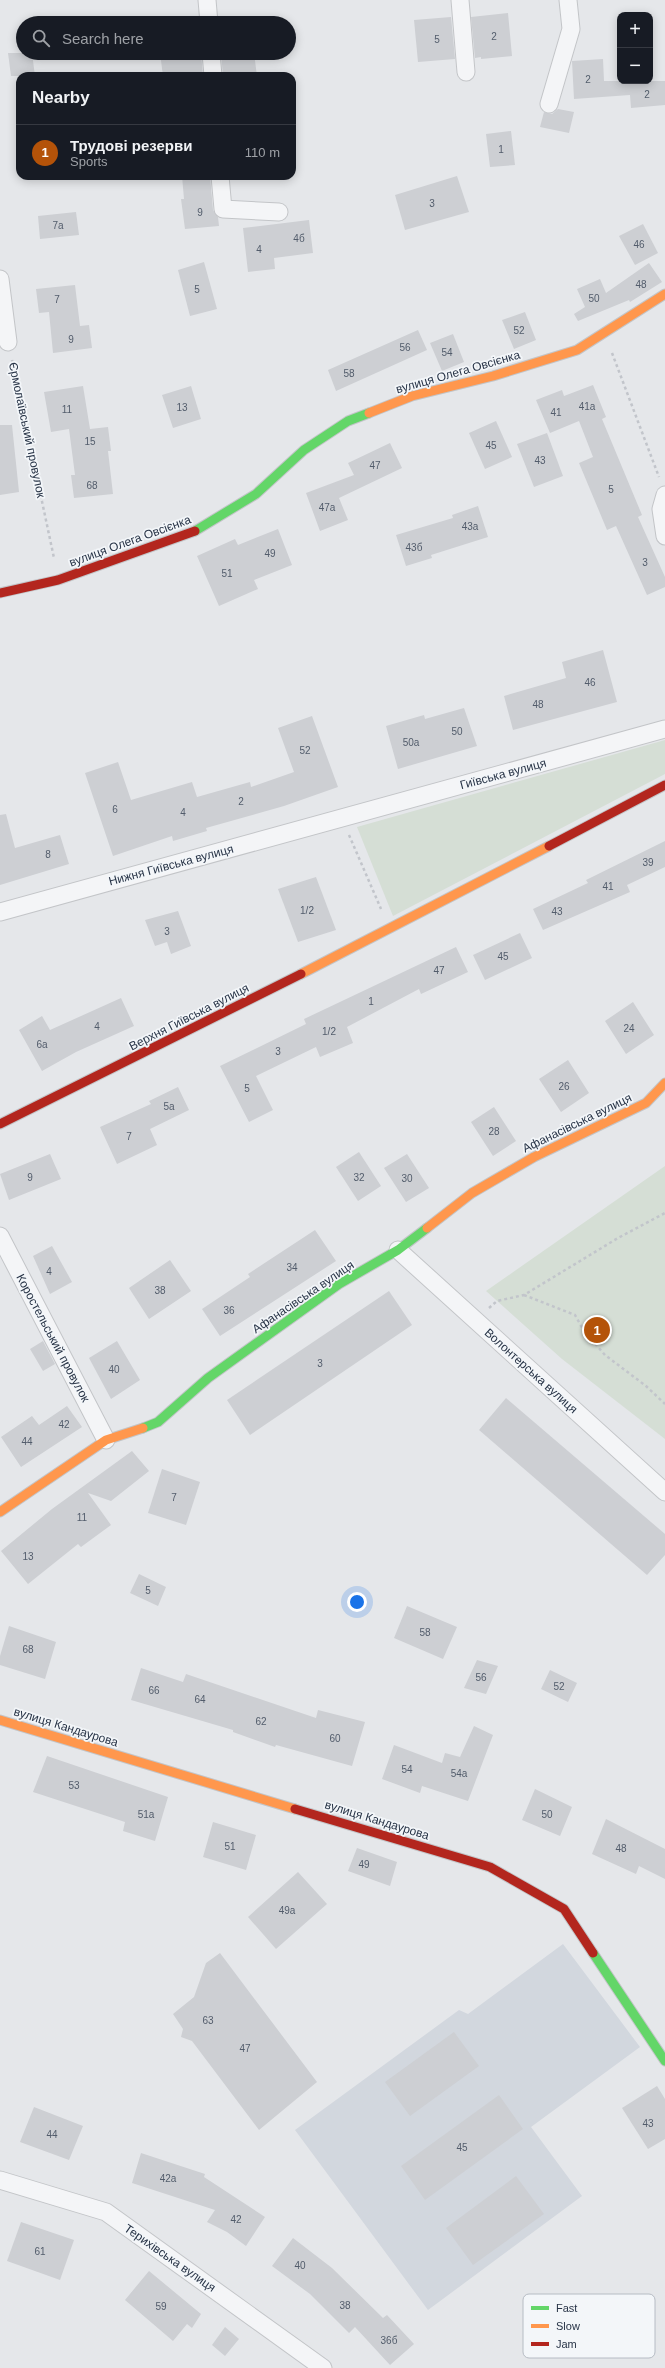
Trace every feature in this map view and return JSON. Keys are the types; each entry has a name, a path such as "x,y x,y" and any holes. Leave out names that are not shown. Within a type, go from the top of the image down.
{"street":[{"path":"207,0 208,16"},
{"path":"460,0 466,72"},
{"path":"549,104 571,29 568,0"},
{"path":"212,60 213,72"},
{"path":"220,180 223,209 279,212"},
{"path":"0,279 8,342"},
{"name":"вулиця Олега Овсієнка","path":"0,593 58,580 195,531 256,494 304,450 348,421 412,396 493,376 577,350 665,294"},
{"path":"665,495 661,509 665,536"},
{"name":"Гиївська вулиця","path":"342,818 665,729"},
{"path":"389,930 665,784"},
{"name":"Нижня Гиївська вулиця","path":"0,912 342,818"},
{"name":"Верхня Гиївська вулиця","path":"0,1124 389,930"},
{"name":"Афанасівська вулиця","path":"0,1512 106,1440 132,1434 158,1422 208,1378 332,1289 398,1250 472,1193 534,1157 646,1103 665,1083"},
{"name":"Коростельський провулок","path":"0,1236 106,1440"},
{"name":"Волонтерська вулиця","path":"398,1250 665,1492"},
{"name":"вулиця Кандаурова","path":"0,1720 490,1867 564,1909 665,2061"},
{"name":"Терихівська вулиця","path":"0,2180 106,2212 323,2368"}],"path":[{"path":"604,333 660,478"},
{"name":"Єрмолаївський провулок","path":"8,342 58,580"},
{"path":"342,818 389,930"},
{"path":"476,1321 497,1301 524,1295 618,1238 665,1213"},
{"path":"524,1295 575,1315 584,1331 605,1355 646,1386 665,1404"}],"shaded area":[{"path":"665,740 665,774 393,916 357,827"},
{"path":"665,1166 665,1439 562,1359 486,1291"},
{"path":"563,1944 640,2047 531,2127 582,2196 428,2310 295,2130 459,2010 468,2014"}],"building":[{"path":"508,13 512,56 481,59 481,57 475,58 471,17"},
{"path":"451,17 455,59 418,62 414,20"},
{"path":"8,53 16,53 16,60 33,60 34,72 16,72 16,76 11,76"},
{"path":"603,59 604,81 617,81 617,84 653,84 653,81 665,81 665,105 631,108 630,95 574,99 572,61"},
{"path":"161,60 202,60 203,72 162,72"},
{"path":"222,60 255,60 256,72 223,72"},
{"path":"558,109 574,112 569,133 540,127 544,112 552,114"},
{"path":"511,131 515,165 490,167 486,134"},
{"path":"457,176 469,212 405,230 395,195"},
{"path":"182,180 210,180 213,210 218,217 219,226 185,229 181,199 184,199"},
{"path":"76,212 79,235 40,239 38,216"},
{"path":"309,220 313,253 274,258 275,269 248,272 243,228"},
{"path":"643,224 658,253 635,265 619,236"},
{"path":"204,262 217,309 190,316 178,270"},
{"path":"649,263 662,282 630,302 629,300 578,321 574,314 585,307 577,289 600,279 606,293"},
{"path":"75,285 80,326 89,325 92,348 53,353 49,312 39,313 36,289"},
{"path":"525,312 536,340 514,349 502,320"},
{"path":"418,330 427,350 336,391 328,370"},
{"path":"453,334 464,362 442,371 430,343"},
{"path":"593,385 606,417 602,419 642,515 638,517 665,577 665,587 647,595 616,526 607,530 579,463 593,457 579,421 550,433 536,400 562,390 564,396"},
{"path":"83,386 90,429 108,427 111,451 108,451 113,494 74,498 71,475 75,475 69,429 51,432 44,392"},
{"path":"191,386 201,419 173,428 162,395"},
{"path":"496,421 512,457 485,469 469,433"},
{"path":"0,425 12,425 19,492 0,495"},
{"path":"547,433 563,476 534,487 517,444"},
{"path":"390,443 402,468 339,498 348,520 320,531 306,493 354,475 348,463"},
{"path":"478,506 488,537 431,555 432,558 406,566 396,535 453,518 452,515"},
{"path":"278,529 292,565 254,580 258,589 219,606 197,556 235,539 238,545"},
{"path":"603,650 617,702 513,730 504,696 566,678 562,662"},
{"path":"464,708 477,746 398,769 386,726 424,715 425,719"},
{"path":"312,716 338,787 284,806 206,828 207,831 173,841 172,836 113,856 85,773 118,762 131,800 192,782 197,797 250,782 251,787 294,772 278,728"},
{"path":"6,814 15,848 60,835 69,864 0,885 0,815"},
{"path":"665,841 665,867 627,885 630,892 543,930 533,909 588,883 586,880"},
{"path":"316,877 336,930 298,942 278,889"},
{"path":"178,911 191,946 171,954 167,942 155,946 145,920"},
{"path":"520,933 532,958 485,980 473,955"},
{"path":"456,947 468,972 421,994 419,989 347,1027 353,1043 320,1057 316,1047 256,1076 273,1110 249,1122 220,1066 306,1024 304,1019"},
{"path":"121,998 134,1026 76,1052 42,1071 19,1030 42,1016 50,1030"},
{"path":"633,1002 654,1035 626,1054 605,1021"},
{"path":"568,1060 589,1093 561,1112 539,1079"},
{"path":"178,1087 189,1110 150,1129 157,1145 117,1164 100,1127 151,1104 149,1101"},
{"path":"494,1107 516,1141 493,1156 471,1122"},
{"path":"359,1152 381,1186 358,1201 336,1167"},
{"path":"50,1154 61,1179 9,1200 0,1174"},
{"path":"407,1154 429,1188 406,1202 384,1168"},
{"path":"315,1230 336,1261 220,1336 202,1309 250,1277 248,1274"},
{"path":"52,1246 72,1282 50,1294 33,1256"},
{"path":"170,1260 191,1291 149,1319 129,1288"},
{"path":"389,1291 412,1325 250,1435 227,1400"},
{"path":"43,1341 55,1364 43,1371 30,1349"},
{"path":"117,1341 140,1380 111,1399 89,1358"},
{"path":"506,1398 665,1534 665,1555 647,1575 479,1430"},
{"path":"67,1406 82,1427 21,1467 1,1437 32,1416 39,1425"},
{"path":"132,1451 149,1471 111,1501 88,1493 111,1525 81,1547 78,1544 28,1584 1,1551 52,1509"},
{"path":"162,1469 200,1482 186,1525 148,1513"},
{"path":"139,1574 166,1587 158,1606 130,1593"},
{"path":"407,1606 457,1627 443,1659 394,1638"},
{"path":"9,1626 56,1642 45,1679 0,1665 0,1656"},
{"path":"477,1660 498,1666 486,1694 464,1688"},
{"path":"141,1668 183,1682 186,1674 316,1718 318,1710 365,1722 352,1766 276,1745 275,1747 233,1732 233,1730 131,1700"},
{"path":"550,1670 577,1683 568,1702 541,1689"},
{"path":"474,1726 493,1735 468,1801 422,1786 420,1793 382,1779 394,1745 442,1763 445,1753 460,1757"},
{"path":"47,1756 168,1797 155,1841 123,1831 125,1822 33,1792"},
{"path":"535,1789 572,1807 560,1836 522,1820"},
{"path":"606,1819 665,1849 665,1879 639,1866 636,1874 592,1854"},
{"path":"213,1822 256,1835 246,1870 203,1857"},
{"path":"357,1848 397,1862 390,1886 348,1871"},
{"path":"298,1872 327,1904 276,1949 248,1917"},
{"path":"220,1953 317,2082 259,2130 192,2041 181,2037 183,2029 173,2014 194,1997 206,1963"},
{"path":"454,2032 479,2066 410,2116 385,2082"},
{"path":"657,2086 665,2099 665,2139 648,2149 622,2108"},
{"path":"499,2095 523,2129 425,2200 401,2166"},
{"path":"34,2107 83,2126 69,2160 20,2142"},
{"path":"141,2153 205,2174 204,2177 265,2217 246,2246 227,2232 207,2222 215,2210 132,2183"},
{"path":"516,2176 544,2214 473,2265 446,2228"},
{"path":"21,2222 74,2240 60,2280 7,2261"},
{"path":"293,2238 332,2268 383,2318 387,2315 414,2344 390,2365 355,2327 349,2333 310,2294 272,2266"},
{"path":"149,2271 201,2314 192,2328 187,2324 173,2341 125,2300"},
{"path":"225,2327 239,2339 225,2356 212,2345"}],"traffic: fast":[{"path":"195,531 256,494 304,450 348,421 369,413"},
{"path":"143,1428 158,1422 208,1378 339,1284 398,1250 427,1228"},
{"path":"593,1953 665,2061"}],"traffic: slow":[{"path":"369,413 412,396 493,376 577,350 665,294"},
{"path":"301,974 549,846"},
{"path":"427,1228 472,1193 534,1157 646,1103 665,1083"},
{"path":"0,1512 106,1440 143,1428"},
{"path":"0,1720 295,1809"}],"traffic: jam":[{"path":"0,593 58,580 195,531"},
{"path":"549,846 665,785"},
{"path":"0,1124 301,974"},
{"path":"295,1809 490,1867 564,1909 593,1953"}],"place":[{"name":"Трудові резерви","path":"597,1330"}]}
